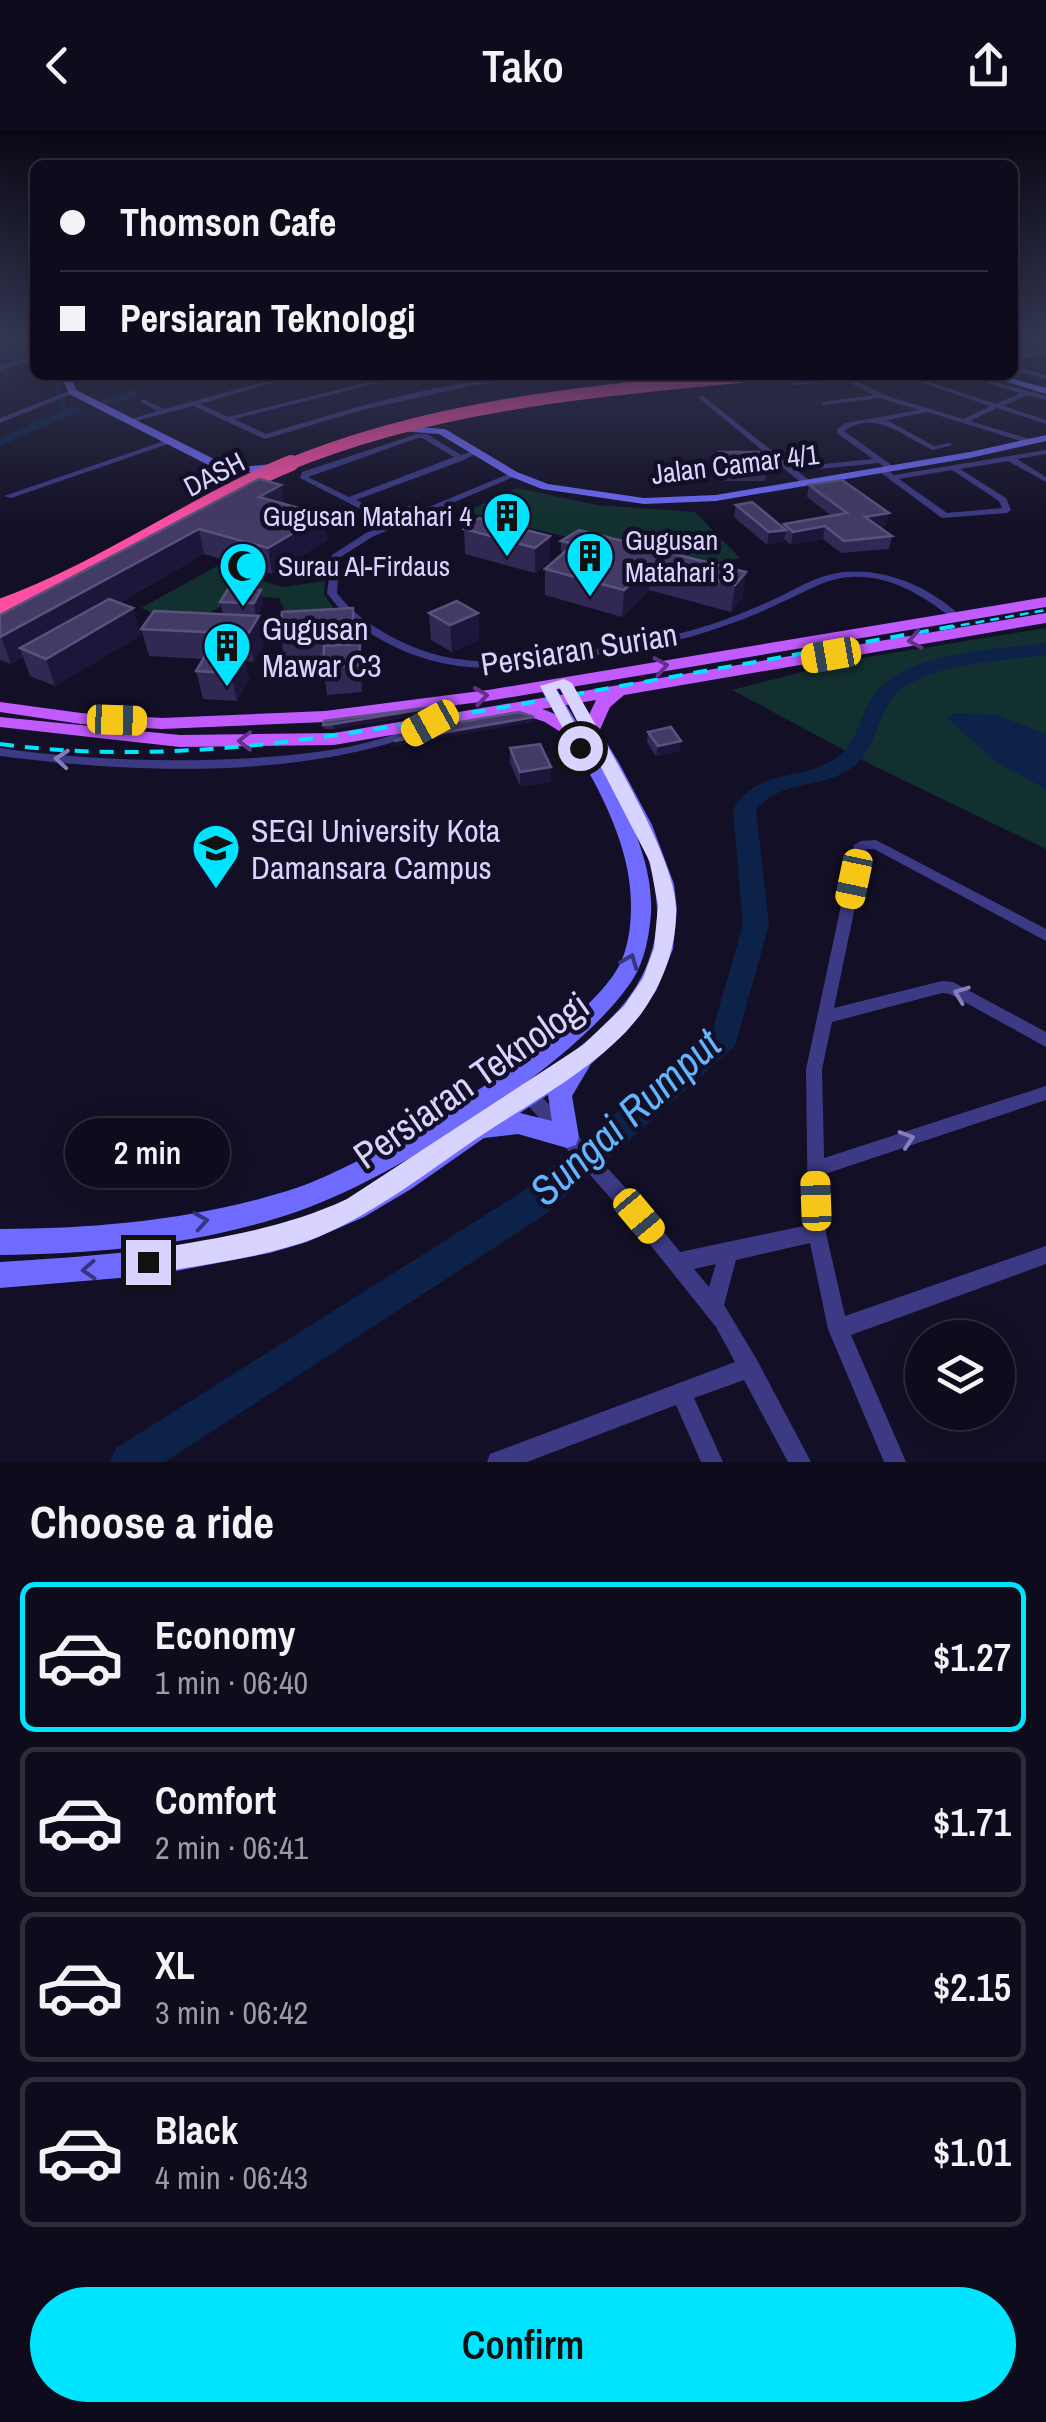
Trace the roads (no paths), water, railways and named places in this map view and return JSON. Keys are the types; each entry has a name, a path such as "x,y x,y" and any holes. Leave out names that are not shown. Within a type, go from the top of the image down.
{"highway":[{"name":"DASH","path":"0,598 51,576 274,461 351,433 487,401"},
{"name":"DASH","path":"0,608 32,596 282,466 362,437 525,401"}],"main road":[{"path":"8,618 272,467 352,436 416,418 508,401"},
{"path":"0,608 229,493 318,456 462,413 550,401"},
{"path":"8,618 124,561 229,493"},
{"name":"Persiaran Surian","path":"2,711 180,741 334,739 515,708 560,693 852,627 957,617 1046,602"},
{"name":"Persiaran Surian","path":"2,711 117,720 237,722 619,691 1046,618"},
{"path":"560,693 595,667"},
{"path":"515,708 582,732 602,704 619,691"}],"street":[{"path":"0,421 49,401"},
{"path":"79,401 230,472 272,467"},
{"path":"143,401 162,412"},
{"path":"128,421 199,401"},
{"path":"227,419 300,401"},
{"path":"192,403 265,436 398,401"},
{"path":"707,401 807,482"},
{"path":"824,403 839,401"},
{"path":"899,401 1030,442"},
{"path":"981,401 1046,422"},
{"path":"964,421 1007,401"},
{"path":"928,410 846,425 840,431 945,516 1008,508 955,469"},
{"path":"441,432 444,422 462,413"},
{"path":"884,420 907,433"},
{"name":"Jalan Camar 4/1","path":"397,430 441,432 513,474 581,494 644,501 716,498 1046,438"},
{"path":"460,458 424,436 417,436 305,474 304,478 391,521 513,474"},
{"path":"8,496 170,442"},
{"path":"792,446 822,467 886,469 955,469 1046,452"},
{"path":"349,500 475,452"},
{"path":"1011,459 1046,480"},
{"path":"229,493 230,472"},
{"path":"496,474 391,521 335,557 332,594 351,619 414,654 453,665 511,664 704,631 775,603 808,583 837,575 864,574 904,581 957,617"},
{"name":"Persiaran Teknologi","path":"0,1242 110,1236 254,1212 304,1198 590,1052 631,1011 652,981 663,948 668,906 650,840 560,693"},
{"path":"0,752 124,765 295,757 402,738 430,723"},
{"name":"Persiaran Teknologi","path":"0,1275 110,1268 264,1242 313,1227 355,1207 454,1144 521,1086 605,1003 627,972 637,943 642,902 637,864 582,732"},
{"path":"895,1462 838,1329 817,1233 814,1069 861,845 876,844 1046,936"},
{"path":"825,1016 942,987 953,988 1046,1040"},
{"path":"571,1142 560,1095 590,1052"},
{"path":"521,1086 639,1216 713,1308 750,1367 800,1462"},
{"path":"814,1169 1046,1092"},
{"path":"454,1144 504,1122 522,1121 571,1142"},
{"path":"678,1262 728,1256 774,1239 817,1233"},
{"path":"838,1329 1046,1255"},
{"path":"713,1308 728,1256"},
{"path":"498,1462 750,1367"},
{"path":"681,1393 712,1462"}],"water":[{"path":"952,713 997,715 1046,734 1046,789 996,762 947,718"}],"waterway":[{"path":"62,401 66,413"},
{"path":"0,442 78,409"},
{"name":"Sungai Rumput","path":"130,1462 534,1203 725,1038 756,925 744,809 753,797 776,784 827,772 851,758 864,741 878,704 896,683 935,667 1046,649"}],"railway":[{"path":"946,628 1046,610"},
{"path":"0,744 133,752 199,750 330,736 960,625"}],"place":[{"name":"Gugusan Matahari 4","path":"507,558"},
{"name":"Gugusan Matahari 3","path":"590,598"},
{"name":"Surau Al-Firdaus","path":"243,608"},
{"name":"Gugusan Mawar C3","path":"227,688"},
{"name":"SEGI University Kota Damansara Campus","path":"216,890"}]}
